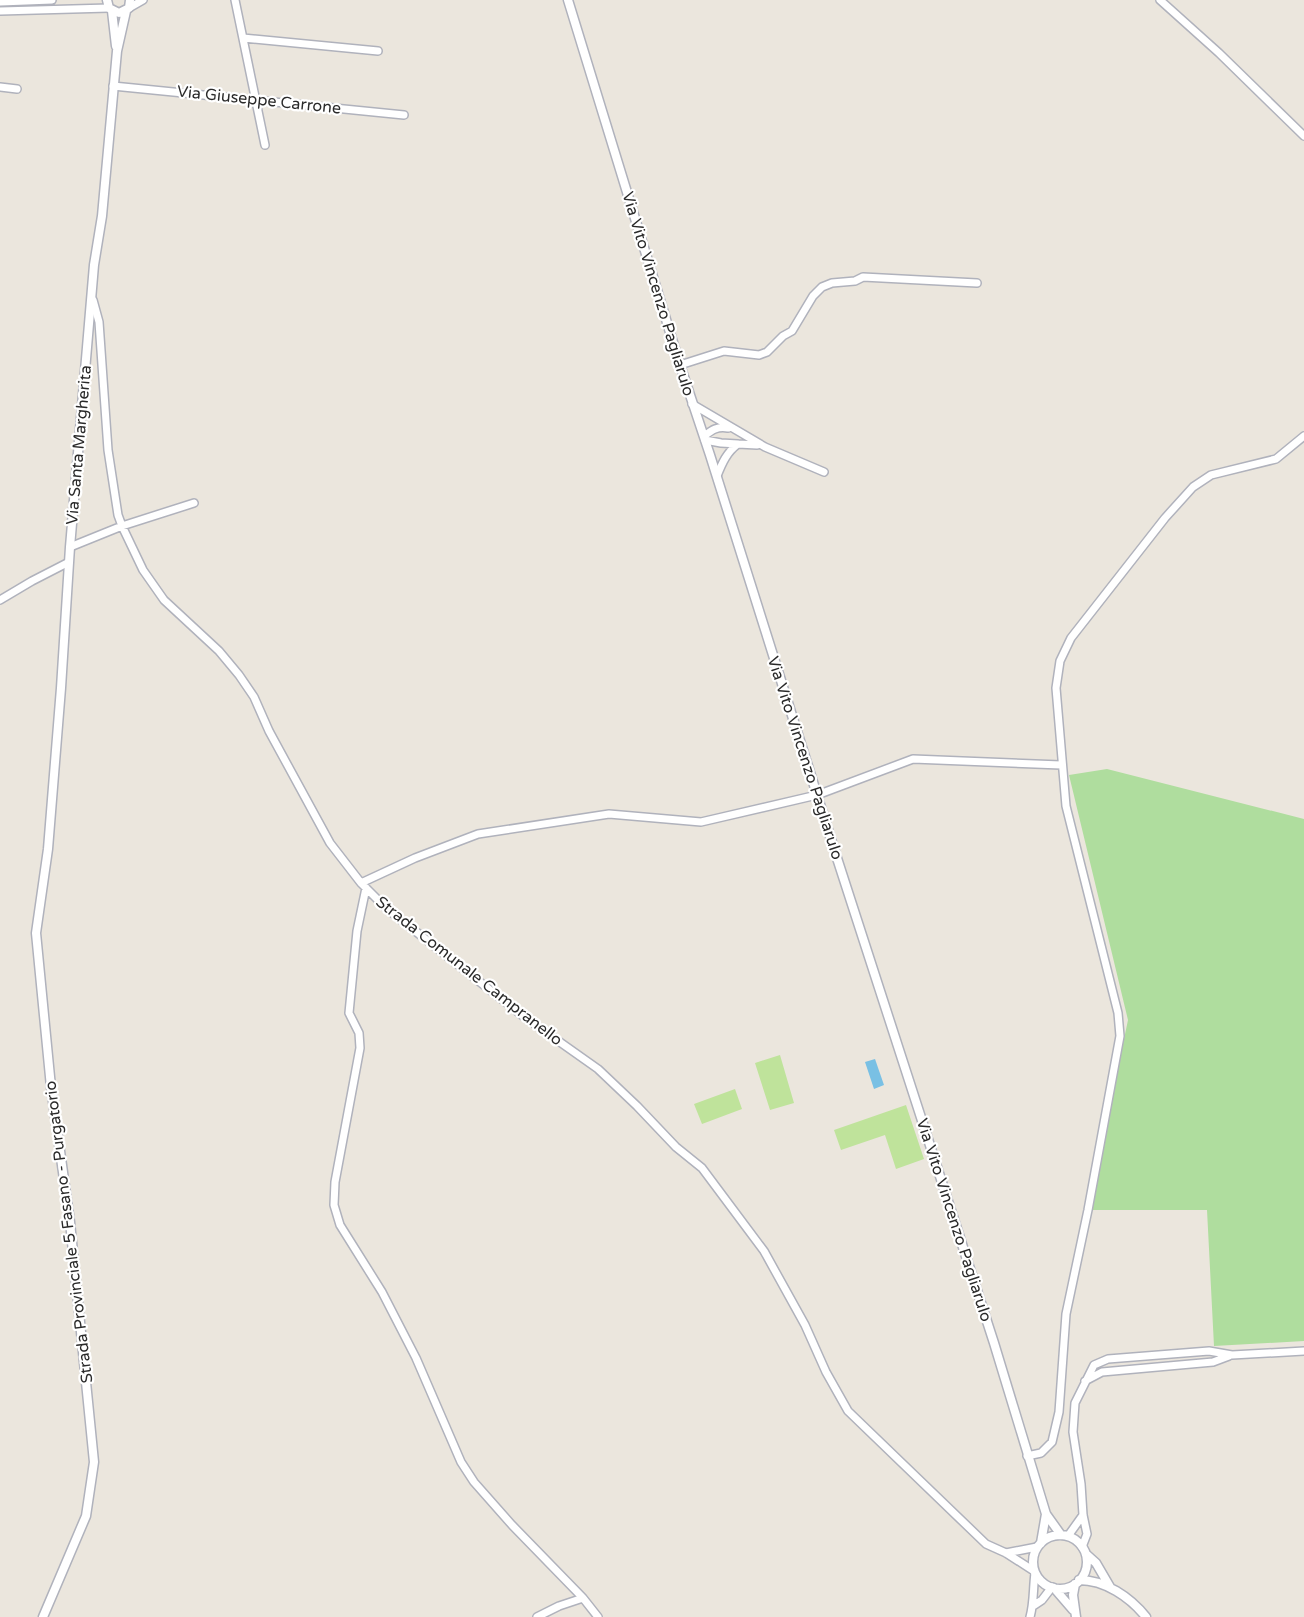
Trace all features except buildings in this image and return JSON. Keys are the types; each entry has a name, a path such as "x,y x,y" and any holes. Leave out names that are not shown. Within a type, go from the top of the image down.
{"street":[{"path":"0,2 52,0"},
{"path":"0,11 110,6 119,13 128,6 143,0"},
{"path":"235,0 265,145"},
{"name":"Via Vito Vincenzo Pagliarulo","path":"568,0 692,404 994,1343 1027,1456 1046,1514 1064,1535"},
{"path":"1160,0 1219,53 1304,136"},
{"name":"Via Santa Margherita","path":"110,6 117,51"},
{"name":"Via Santa Margherita","path":"48,839 94,265 102,216 117,51 128,6"},
{"path":"243,38 378,51"},
{"name":"Via Giuseppe Carrone","path":"113,86 404,115"},
{"path":"0,87 17,89"},
{"path":"680,365 724,351 759,355 767,352 783,336 792,331 813,296 822,287 832,283 846,283 863,277 977,283"},
{"name":"Strada Comunale Campranello","path":"92,298 99,322 108,450 118,515 122,526 143,570 164,600 219,651 254,697 274,740 330,843 364,886 386,908 523,1016 598,1069 637,1106 662,1134 702,1168 764,1251 805,1325 848,1411 986,1544 1006,1553 1035,1572"},
{"path":"692,404 765,447 824,472"},
{"path":"734,429 721,426 713,429 704,438 721,443 765,447"},
{"path":"1027,1456 1041,1453 1052,1442 1059,1412 1066,1314 1089,1210 1120,1036 1118,1013 1066,806 1056,688 1060,660 1071,638 1165,518 1193,487 1211,474 1276,459 1304,436"},
{"path":"717,476 725,457 738,444"},
{"path":"70,547 122,526 194,503"},
{"path":"0,600 32,580 69,562"},
{"path":"598,1617 584,1598 512,1525 474,1482 461,1462 416,1359 382,1292 340,1225 334,1205 335,1182 360,1048 359,1033 349,1012 364,886 414,858 478,834 609,814 701,822 816,795 913,759 1061,765"},
{"name":"Strada Provinciale 5 Fasano - Purgatorio","path":"43,1617 86,1516 94,1462 70,1222 51,1087 36,933 48,839"},
{"path":"1075,1614 1073,1595 1077,1582 1086,1568 1084,1550 1087,1534 1073,1432 1075,1403 1094,1365 1108,1359 1209,1352 1232,1355 1304,1351"},
{"path":"1084,1382 1102,1372 1214,1362 1232,1355"},
{"name":"Via Vito Vincenzo Pagliarulo","path":"1039,1545 1046,1514"},
{"path":"1006,1553 1039,1545 1047,1538 1064,1535 1083,1515"},
{"path":"1064,1535 1084,1550 1096,1563 1110,1587"},
{"path":"1030,1617 1035,1572 1033,1563 1039,1545"},
{"path":"1035,1572 1045,1584 1053,1588 1075,1614"},
{"path":"1033,1606 1053,1588 1069,1587 1077,1582 1094,1580 1110,1587 1146,1617"},
{"path":"537,1617 559,1606 584,1598"}],"green space":[{"path":"1107,769 1304,819 1304,1341 1214,1346 1207,1210 1088,1210 1128,1020 1069,775"},
{"path":"780,1055 794,1103 770,1110 755,1063"},
{"path":"735,1089 742,1109 702,1124 694,1104"},
{"path":"906,1105 924,1159 896,1169 885,1135 841,1150 834,1130"}],"water":[{"path":"875,1059 884,1085 874,1089 865,1062"}]}
